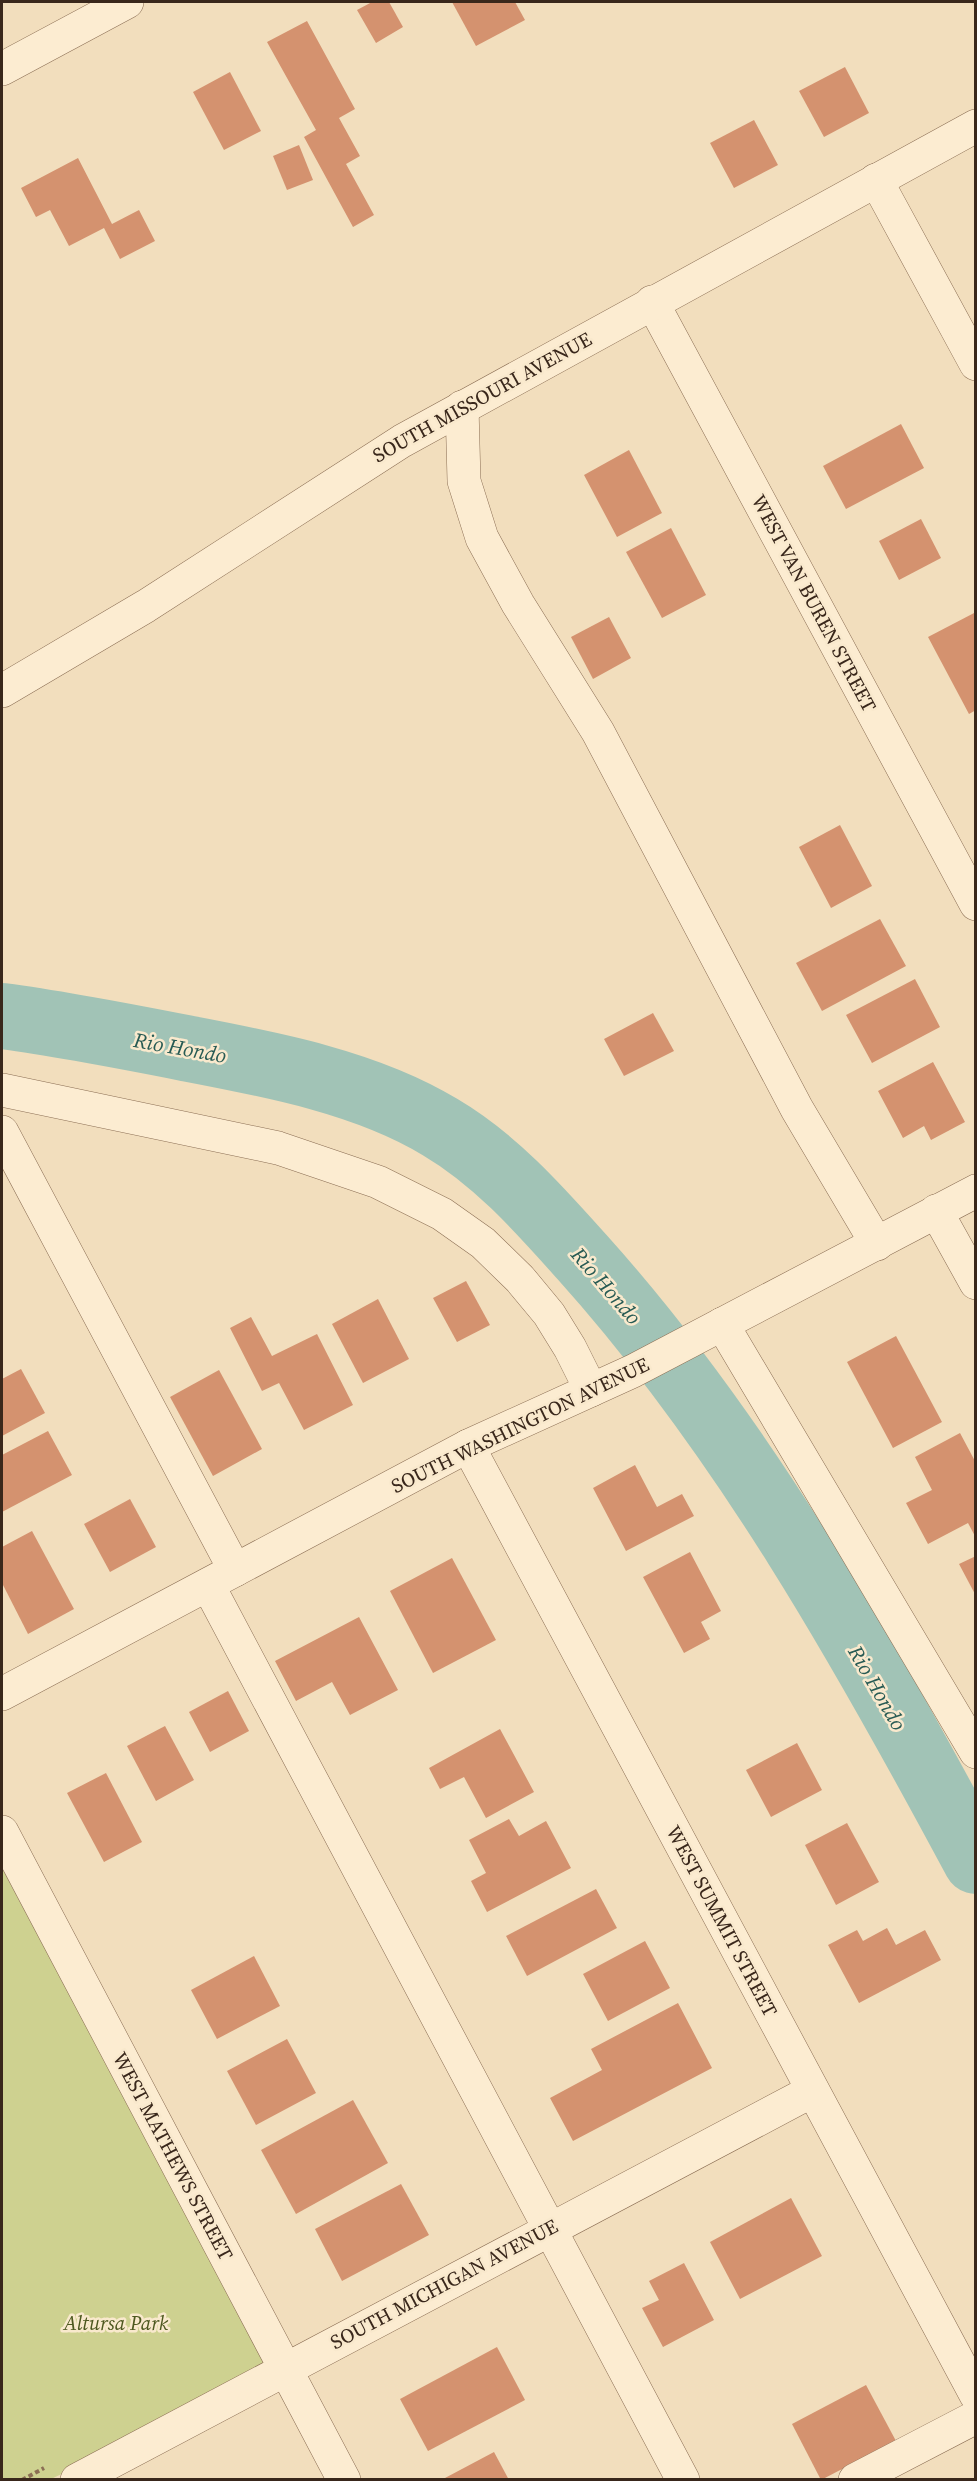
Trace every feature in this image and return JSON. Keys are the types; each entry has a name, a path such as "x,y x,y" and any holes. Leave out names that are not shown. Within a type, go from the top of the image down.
{"street":[{"path":"2,69 127,2"},
{"name":"SOUTH MISSOURI AVENUE","path":"2,691 146,606 353,471 462,407 975,126"},
{"path":"876,180 975,364"},
{"name":"WEST VAN BUREN STREET","path":"652,302 975,904"},
{"path":"462,407 464,481 482,538 518,604 598,732 797,1109 878,1244"},
{"path":"2,1090 278,1148 378,1182 442,1214 483,1243 520,1279 549,1314 570,1348 591,1390"},
{"path":"2,1132 222,1577 550,2228 683,2480"},
{"name":"SOUTH WASHINGTON AVENUE","path":"2,1695 468,1446 633,1371 975,1191"},
{"path":"936,1211 975,1283"},
{"path":"722,1324 975,1752"},
{"name":"WEST SUMMIT STREET","path":"468,1446 975,2395"},
{"name":"WEST MATHEWS STREET","path":"2,1832 344,2480"},
{"name":"SOUTH MICHIGAN AVENUE","path":"65,2471 285,2368 812,2091"},
{"path":"855,2480 975,2417"}],"path":[{"path":"22,2480 65,2471"}],"green space":[{"name":"Altursa Park","path":"2,1868 272,2375 51,2479 2,2479"}],"building":[{"path":"372,2 389,2 403,27 376,43 357,10"},
{"path":"452,2 515,2 525,20 476,46"},
{"path":"307,21 355,109 339,118 360,156 346,164 374,215 353,227 304,137 316,130 267,42"},
{"path":"845,67 869,113 824,137 799,91"},
{"path":"230,72 261,131 224,150 193,92"},
{"path":"754,120 778,165 734,188 710,143"},
{"path":"299,145 313,180 287,190 273,156"},
{"path":"78,158 112,224 139,210 155,241 120,259 104,228 69,246 50,210 36,217 21,188"},
{"path":"901,424 924,468 846,509 823,466"},
{"path":"629,450 662,513 617,537 584,475"},
{"path":"921,519 941,558 899,580 879,541"},
{"path":"671,528 706,595 662,618 626,552"},
{"path":"976,612 976,710 969,714 928,637"},
{"path":"609,617 631,658 593,679 571,637"},
{"path":"840,825 872,886 831,908 799,847"},
{"path":"880,919 906,966 822,1011 796,963"},
{"path":"915,979 940,1027 872,1063 846,1015"},
{"path":"653,1013 674,1051 624,1076 604,1039"},
{"path":"933,1062 965,1122 931,1140 924,1126 903,1138 878,1091"},
{"path":"466,1281 490,1325 457,1342 433,1298"},
{"path":"378,1299 409,1359 363,1383 332,1324"},
{"path":"251,1317 272,1356 317,1334 353,1405 304,1430 279,1383 262,1391 230,1328"},
{"path":"896,1336 942,1422 893,1448 847,1362"},
{"path":"21,1369 45,1413 2,1436 2,1379"},
{"path":"219,1370 262,1449 213,1476 170,1397"},
{"path":"48,1431 72,1475 2,1512 2,1455"},
{"path":"960,1433 976,1463 976,1538 968,1523 928,1544 906,1503 932,1490 915,1457"},
{"path":"635,1465 657,1507 682,1494 694,1516 626,1551 593,1488"},
{"path":"130,1499 156,1547 110,1572 84,1524"},
{"path":"32,1531 74,1609 28,1634 2,1583 2,1547"},
{"path":"690,1552 721,1611 701,1622 710,1639 684,1653 643,1577"},
{"path":"976,1556 976,1596 959,1564"},
{"path":"452,1558 496,1640 433,1673 390,1591"},
{"path":"359,1617 398,1690 350,1715 332,1682 296,1701 275,1661"},
{"path":"228,1691 249,1731 210,1752 189,1712"},
{"path":"165,1726 194,1780 156,1801 127,1746"},
{"path":"500,1729 534,1792 486,1818 464,1777 440,1789 429,1768"},
{"path":"797,1743 822,1790 771,1817 746,1770"},
{"path":"106,1773 142,1842 104,1862 67,1793"},
{"path":"509,1819 519,1836 546,1821 571,1868 487,1912 471,1881 486,1873 469,1840"},
{"path":"847,1823 879,1882 836,1905 805,1845"},
{"path":"596,1889 617,1928 527,1976 506,1936"},
{"path":"887,1928 896,1945 925,1930 941,1960 859,2003 828,1945 857,1930 863,1941"},
{"path":"645,1941 670,1988 608,2021 583,1974"},
{"path":"254,1956 280,2006 217,2039 191,1990"},
{"path":"678,2003 712,2068 573,2141 550,2098 602,2070 591,2049"},
{"path":"287,2039 316,2093 256,2125 227,2071"},
{"path":"353,2100 388,2163 296,2214 261,2150"},
{"path":"401,2184 429,2235 342,2281 315,2229"},
{"path":"791,2198 822,2256 740,2299 710,2242"},
{"path":"684,2263 714,2320 663,2347 642,2308 659,2300 649,2281"},
{"path":"497,2347 525,2400 428,2451 400,2399"},
{"path":"866,2385 896,2441 821,2480 792,2424"},
{"path":"494,2452 509,2480 446,2480 445,2478"}],"waterway":[{"name":"Rio Hondo","path":"2,1016 250,1061 349,1086 411,1111 480,1154 550,1221 640,1325 695,1397 747,1471 844,1624 976,1861"}]}
